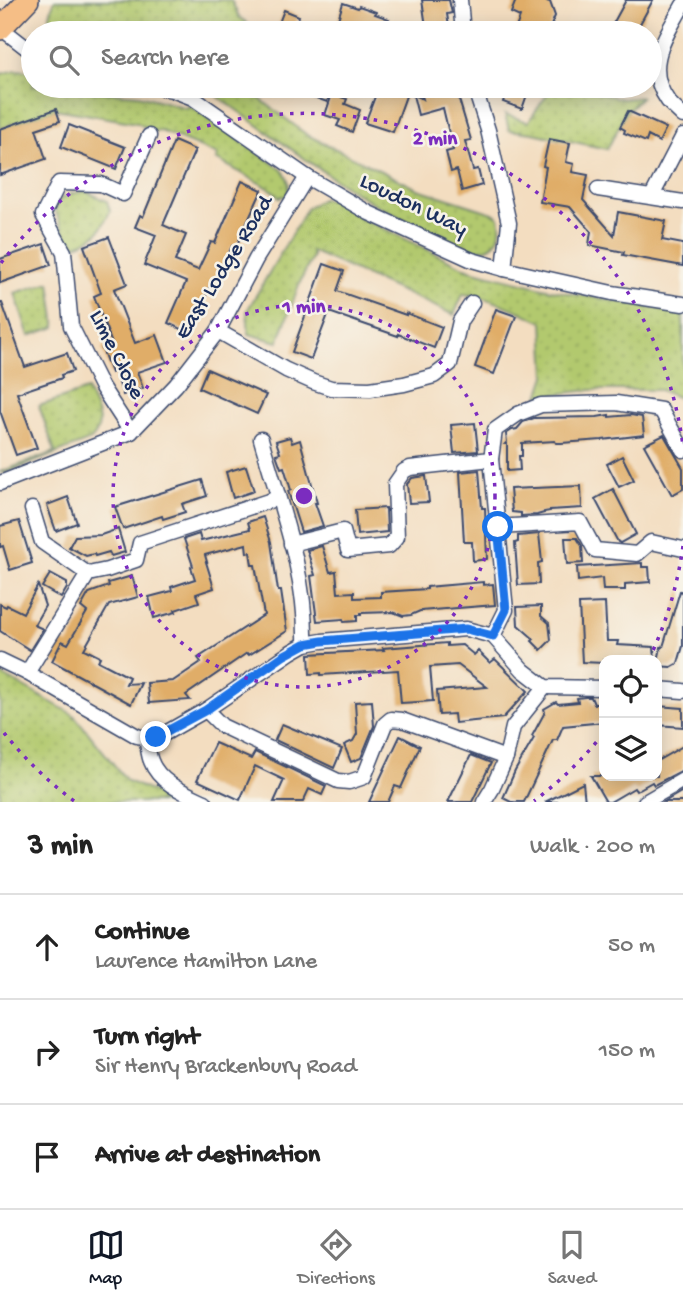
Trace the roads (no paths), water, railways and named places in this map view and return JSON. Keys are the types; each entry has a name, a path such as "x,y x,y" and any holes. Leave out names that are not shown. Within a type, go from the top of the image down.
{"main road":[{"path":"1,28 28,0"}],"street":[{"path":"460,0 462,21"},
{"path":"662,42 683,5"},
{"path":"1,28 21,44"},
{"path":"662,88 667,101 683,116"},
{"name":"Loudon Way","path":"193,98 307,177 369,213 472,260 612,293 683,304"},
{"path":"478,98 488,130 509,223 504,269"},
{"name":"Lime Close","path":"131,432 101,386 71,326 64,251 43,215 59,183 101,184 123,194 149,136"},
{"path":"652,196 683,136"},
{"name":"East Lodge Road","path":"0,483 131,432 176,385 218,331 256,259 307,177"},
{"path":"598,189 683,202"},
{"path":"218,331 286,370 313,382 331,388 370,388 404,384 433,376 450,363 460,321 472,303"},
{"path":"493,636 506,610 491,459 495,430 518,414 541,405 616,402 661,410 683,450"},
{"path":"261,439 300,580 305,644"},
{"path":"291,544 343,531 348,550 389,546 397,537 395,484 404,471 410,468 491,459"},
{"path":"27,673 88,574 136,560 140,543 278,498"},
{"path":"32,509 43,542 88,574"},
{"path":"498,527 580,522 595,551 637,554 651,542 683,549"},
{"path":"0,660 137,736 146,738 162,735 206,710 283,656 305,644 322,641 466,629 493,636 523,670 545,687 599,688"},
{"path":"484,802 506,758 513,727 545,687"},
{"path":"662,689 683,691"},
{"path":"206,710 222,726 338,781 349,782 364,777 385,724 391,719 402,720 506,758"},
{"path":"146,738 150,759 161,777 205,802"},
{"path":"645,802 683,780"}]}
